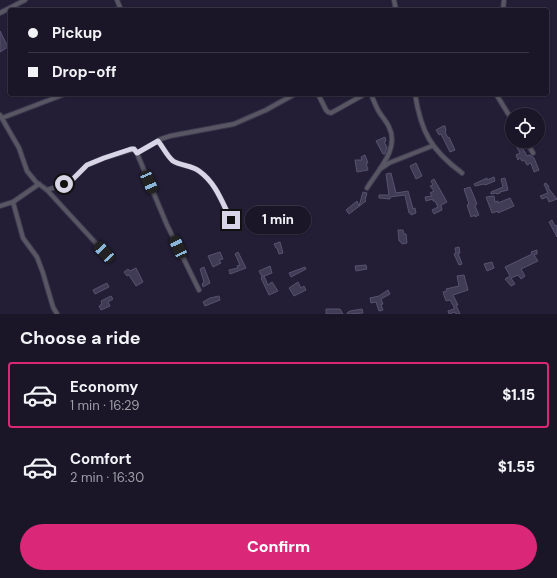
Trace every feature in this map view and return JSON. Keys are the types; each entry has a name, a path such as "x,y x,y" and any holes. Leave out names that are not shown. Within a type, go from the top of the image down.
{"street":[{"path":"10,8 25,0"},
{"path":"59,96 1,116 19,148 27,171 47,190 104,252"},
{"path":"137,153 170,136 234,124 266,110 291,96"},
{"path":"319,96 326,110 331,113 361,96"},
{"path":"367,188 390,152 393,143 393,137 389,127 377,108 372,96"},
{"path":"415,96 418,111 432,146 446,161 462,173"},
{"path":"497,96 505,109"},
{"path":"158,141 174,162 193,167 204,174 216,188 231,220"},
{"path":"378,171 389,163 432,146"},
{"path":"530,148 533,153"},
{"path":"47,190 64,184 74,178 87,165 134,149 167,225 199,290"},
{"path":"0,206 13,202 39,184"},
{"path":"13,202 23,238 37,257 44,273 53,307 57,314"}],"building":[{"path":"0,31 8,47 0,52"},
{"path":"445,126 445,132 455,150 450,152 441,134 439,135 436,130"},
{"path":"385,137 386,141 384,142 387,147 385,154 383,154 376,141"},
{"path":"517,148 522,148 527,156 530,155 534,158 539,170 534,172 531,163 527,165 524,160 522,161 520,158 518,160 516,155 520,153"},
{"path":"365,155 368,163 366,163 368,170 357,172 355,160 362,160 361,157"},
{"path":"416,163 422,176 416,179 410,166"},
{"path":"391,173 396,193 408,191 413,209 415,208 416,213 411,215 411,213 409,213 405,195 390,197 390,199 379,198 379,195 389,195 386,174"},
{"path":"494,177 495,181 485,185 475,186 474,184 487,178 487,180"},
{"path":"505,178 508,190 497,194 491,194 491,192 503,187 501,179"},
{"path":"434,179 447,202 441,205 442,210 434,214 432,210 438,207 435,201 433,201 433,199 426,201 425,197 432,196 430,193 434,191 430,186 433,185 431,181"},
{"path":"546,183 557,199 549,202 547,197 542,199 540,196 548,193 544,184"},
{"path":"470,187 477,204 475,206 479,215 475,217 475,215 471,217 467,205 469,204 464,189"},
{"path":"363,192 367,193 366,201 349,214 346,210 357,201 359,206"},
{"path":"494,196 495,202 498,201 498,203 510,198 514,206 498,213 498,211 492,213 486,197"},
{"path":"552,220 555,226 557,225 557,237 549,222"},
{"path":"398,230 403,230 404,234 406,234 407,243 402,244 399,241"},
{"path":"280,242 283,253 279,254 274,244"},
{"path":"459,247 460,253 458,253 462,264 459,265 454,254 456,253 455,248"},
{"path":"537,250 537,254 534,255 538,261 521,269 525,276 521,279 518,275 511,278 515,284 511,286 505,279 510,276 505,267"},
{"path":"220,252 223,259 219,260 221,263 213,267 208,256"},
{"path":"238,252 246,268 230,274 229,270 238,268 237,266 240,265 235,254"},
{"path":"492,262 494,268 487,271 484,264"},
{"path":"366,265 367,269 356,271 355,266"},
{"path":"270,266 272,273 262,277 259,271"},
{"path":"204,267 210,283 203,287 202,284 204,282 200,269"},
{"path":"305,267 306,269 291,277 289,273"},
{"path":"136,268 143,282 136,286 129,275 127,276 124,272 128,269 130,271"},
{"path":"464,275 468,290 453,295 458,305 456,305 460,314 456,314 455,312 449,314 448,311 454,309 454,307 450,300 446,301 443,292 447,291 446,289 459,286 457,276"},
{"path":"264,276 268,285 272,282 278,291 269,295 261,278"},
{"path":"298,282 301,288 304,286 306,290 294,296 289,288"},
{"path":"107,283 109,287 95,294 93,290"},
{"path":"388,290 390,294 381,299 383,310 379,311 376,302 371,303 370,298 379,296"},
{"path":"111,296 113,299 108,302 110,306 101,310 99,306 102,304 101,301"},
{"path":"219,296 220,300 205,306 203,302 210,298"},
{"path":"326,309 340,309 343,314 326,314"},
{"path":"362,309 363,313 347,314 350,311"}],"route":[{"path":"64,184 74,178 87,165 131,149 134,149 137,153 158,141 174,162 193,167 204,174 216,188 231,220"}]}
